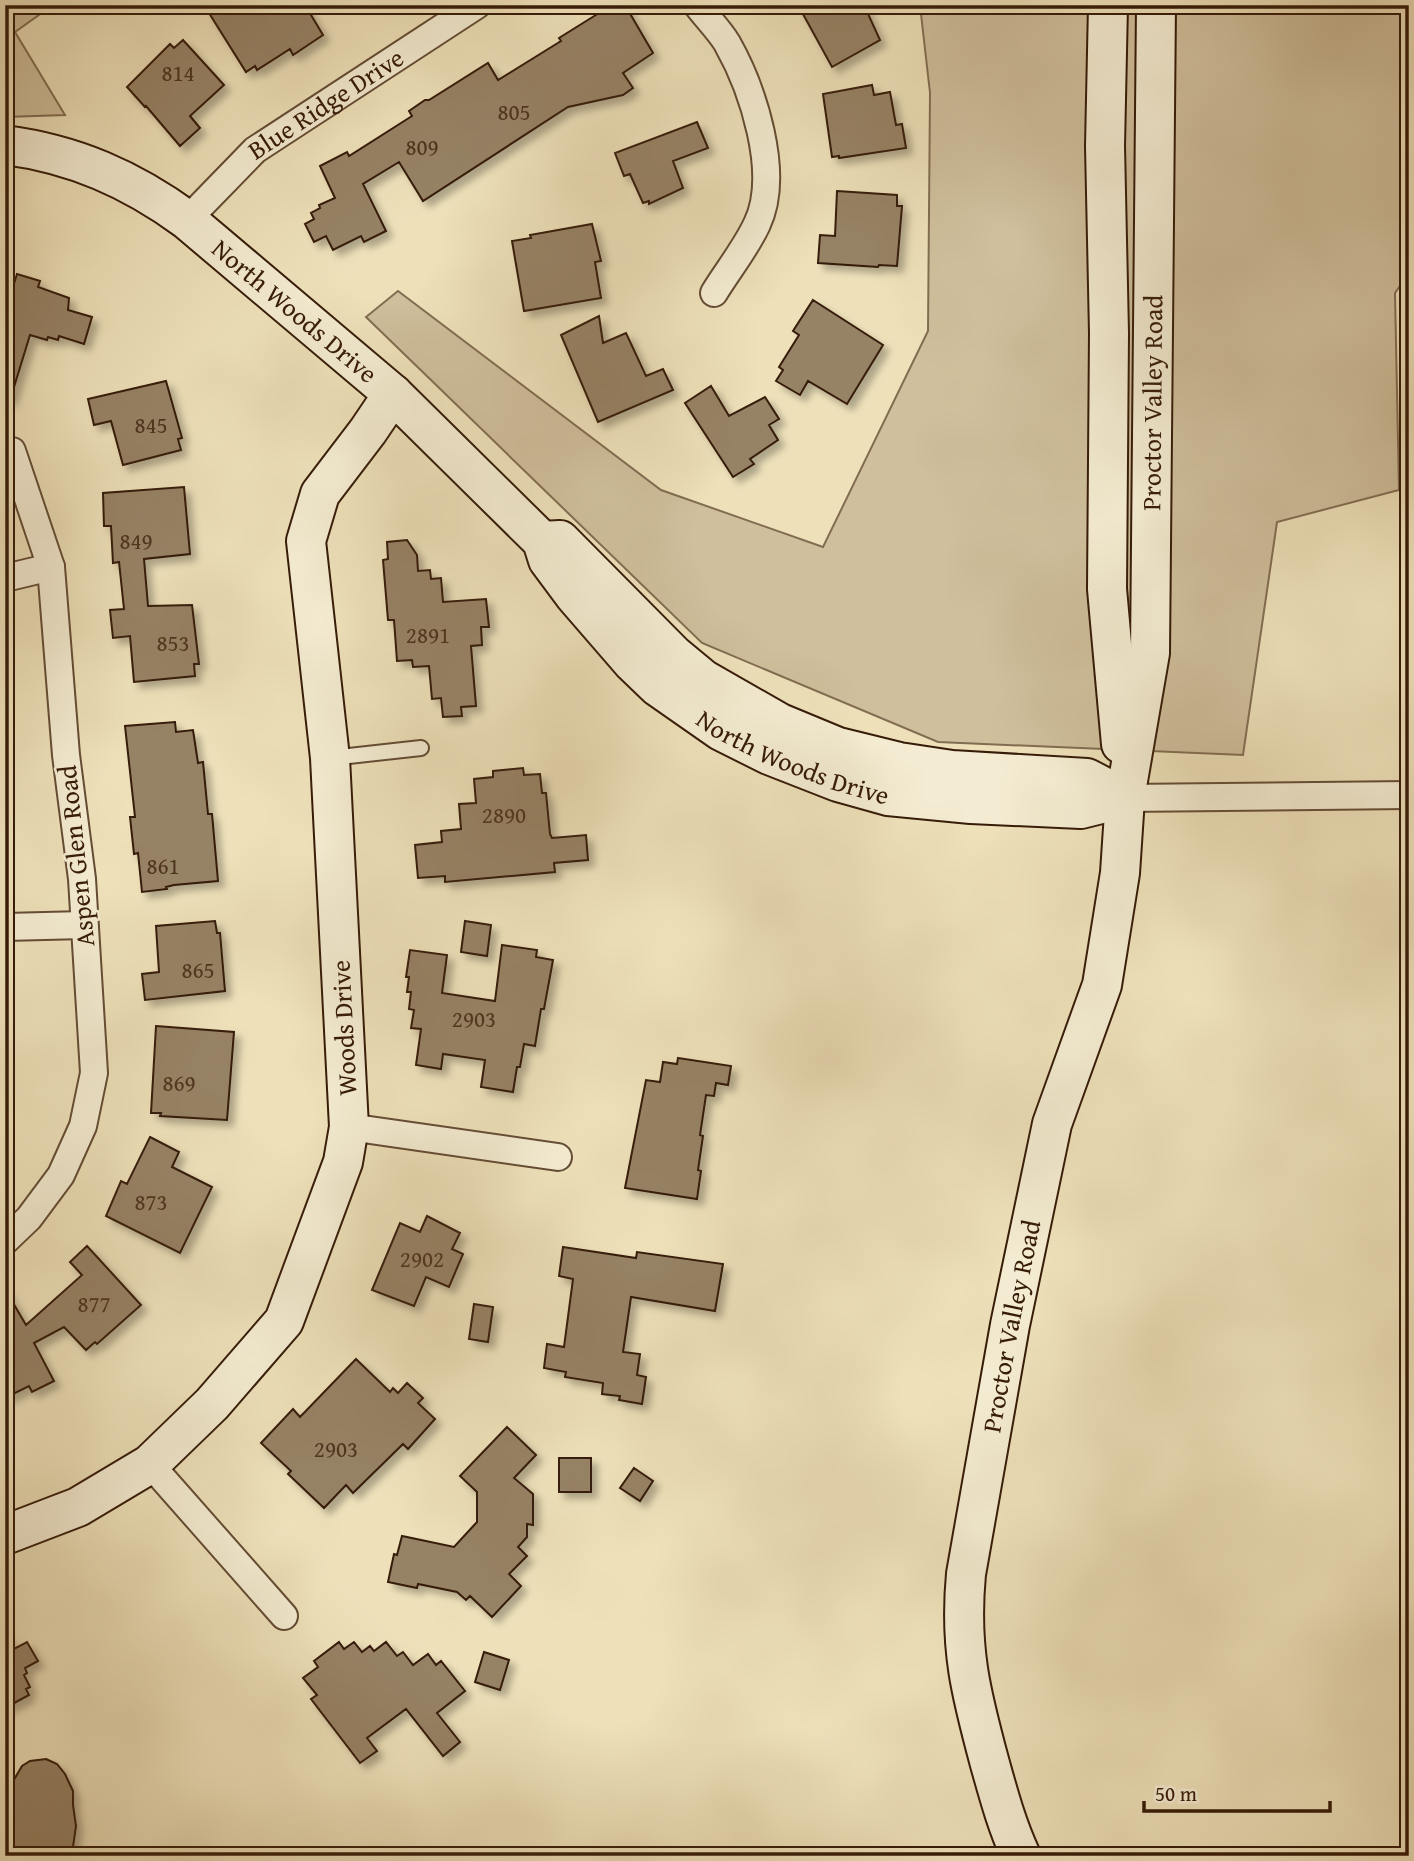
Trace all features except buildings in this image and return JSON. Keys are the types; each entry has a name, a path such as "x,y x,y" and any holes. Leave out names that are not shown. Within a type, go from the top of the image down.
{"street":[{"name":"Blue Ridge Drive","path":"187,220 254,150 477,5"},
{"path":"696,5 726,41 751,93 766,156 764,203 758,224 714,293"},
{"name":"Proctor Valley Road","path":"1108,5 1105,146 1109,333 1107,589 1125,798"},
{"name":"Proctor Valley Road","path":"1021,1856 1010,1833 971,1695 963,1629 966,1574 1010,1325 1052,1124 1102,985 1120,873 1125,798 1150,653 1156,5"},
{"name":"North Woods Drive","path":"5,145 64,156 97,167 159,199 393,394 542,541 560,540 648,631 703,678 780,723 838,747 899,762 952,770 1087,779 1125,798 1409,795"},
{"name":"Woods Drive","path":"5,1535 78,1507 150,1464 212,1404 284,1321 343,1161 349,1127 330,758 306,541 320,494 393,394"},
{"name":"Aspen Glen Road","path":"5,1241 29,1218 61,1175 83,1126 94,1073 82,879 66,755 51,568 12,451"},
{"path":"5,578 51,568"},
{"path":"5,927 84,926"},
{"path":"349,1127 558,1157"},
{"path":"150,1464 284,1616"}],"lane":[{"path":"330,758 421,748"}],"shaded area":[{"path":"5,5 53,5 15,32 65,115 5,117"},
{"path":"920,5 1409,5 1409,273 1395,293 1399,490 1277,522 1243,755 938,742 702,643 366,317 398,291 661,490 823,547 928,331 930,93"}]}
